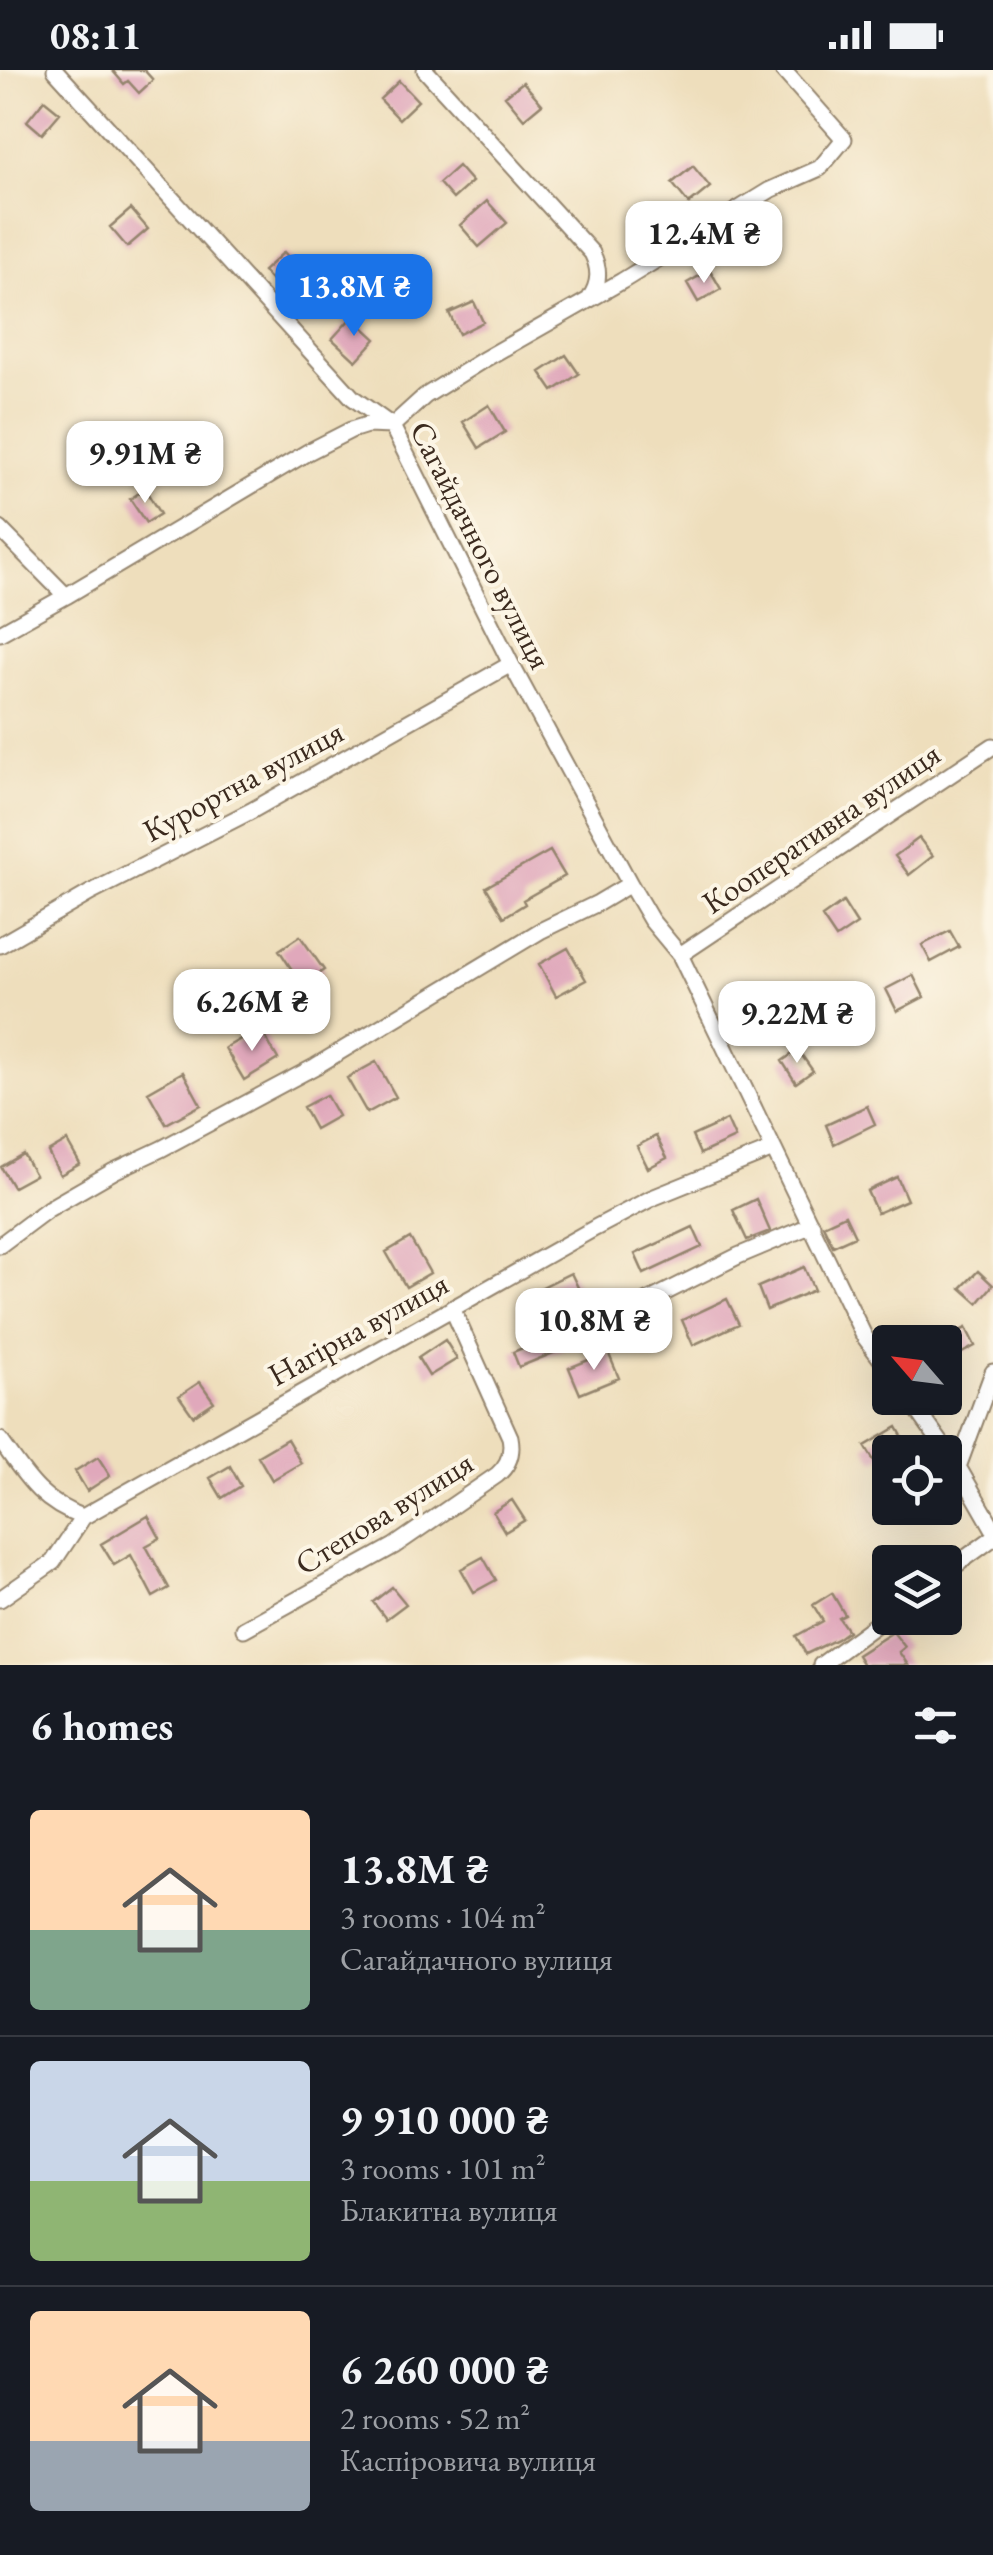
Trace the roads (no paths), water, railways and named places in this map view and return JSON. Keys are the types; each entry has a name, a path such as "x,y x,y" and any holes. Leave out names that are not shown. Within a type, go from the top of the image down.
{"street":[{"name":"Сагайдачного вулиця","path":"55,70 354,398 392,426 511,664 630,884 651,920 680,955"},
{"path":"425,70 592,254 598,281 590,298"},
{"path":"0,632 308,452 367,425 392,426 424,396 770,190 820,168 844,138 783,70"},
{"path":"0,529 66,596"},
{"name":"Курортна вулиця","path":"0,945 90,893 251,811 511,664"},
{"name":"Кооперативна вулиця","path":"680,955 993,746"},
{"path":"0,1246 48,1209 114,1171 316,1066 540,932 630,884"},
{"path":"680,955 872,1347"},
{"name":"Нагірна вулиця","path":"0,1599 53,1562 83,1518 283,1402 652,1198 773,1148"},
{"path":"580,1335 738,1256 812,1225"},
{"name":"Степова вулиця","path":"244,1630 394,1546 507,1464 512,1451 510,1437 452,1308"},
{"path":"962,1456 993,1372"},
{"path":"0,1440 41,1494 83,1518"},
{"path":"962,1474 993,1528"},
{"path":"962,1561 993,1538"},
{"path":"821,1665 872,1627"}]}
